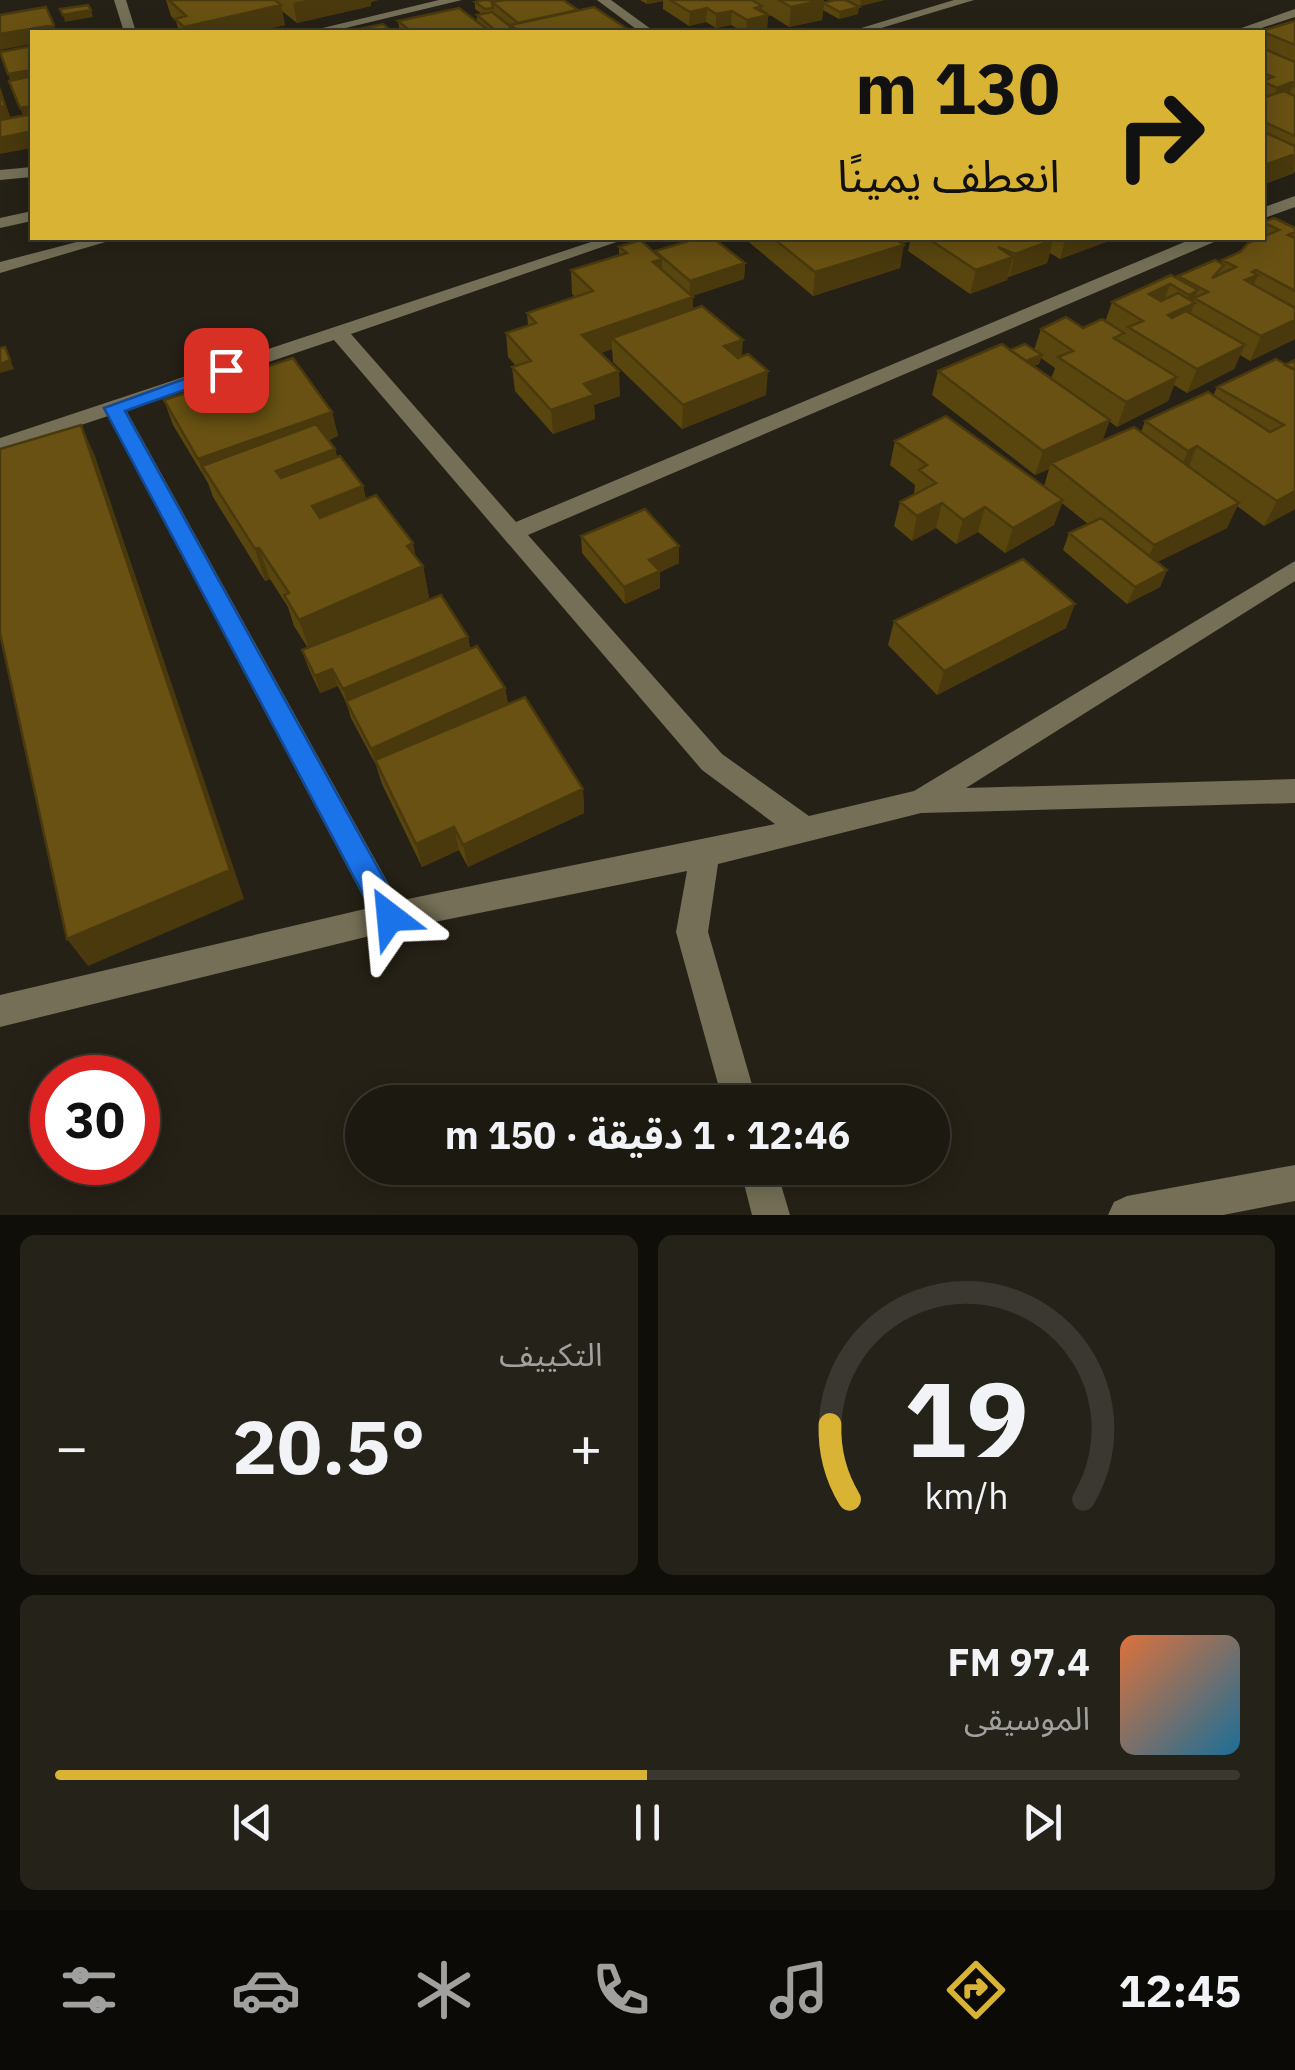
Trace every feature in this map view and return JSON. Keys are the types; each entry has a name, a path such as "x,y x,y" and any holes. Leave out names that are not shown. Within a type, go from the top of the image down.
{"street":[{"path":"120,0 129,30"},
{"path":"322,30 456,0"},
{"path":"603,0 645,30"},
{"path":"862,30 968,0"},
{"path":"1244,30 1295,13"},
{"path":"1271,22 1295,27"},
{"path":"0,175 30,172"},
{"path":"1265,213 1295,200"},
{"path":"0,224 30,216"},
{"path":"0,444 613,240"},
{"path":"514,532 1198,240"},
{"path":"0,268 76,242"},
{"path":"337,330 712,762 805,830"},
{"path":"114,408 390,917"},
{"path":"921,800 1295,570"},
{"path":"0,1012 390,917 705,854 921,800 1295,791"},
{"path":"705,854 692,932 735,1085"},
{"path":"1127,1215 1295,1183"},
{"path":"763,1185 771,1215"}],"building":[{"path":"169,0 275,0 281,5 184,27 175,19 186,16"},
{"path":"504,0 492,2 493,8 485,9 475,2"},
{"path":"563,0 578,10 518,23 492,2"},
{"path":"670,0 752,0 762,6 755,8 768,15 747,20 732,11 716,14 707,8 690,12"},
{"path":"779,0 823,0 791,7"},
{"path":"835,0 859,7 840,12 823,3"},
{"path":"88,5 91,10 63,15 60,9"},
{"path":"46,7 54,25 0,34 0,15"},
{"path":"594,7 629,30 517,30 510,25"},
{"path":"459,8 488,30 409,30 398,21"},
{"path":"492,12 510,29 495,30 477,15"},
{"path":"1295,21 1295,45 1265,33"},
{"path":"383,24 390,30 354,30"},
{"path":"30,46 30,70 8,74 0,52"},
{"path":"1265,49 1295,62 1295,81 1277,88 1265,82 1273,77 1265,73"},
{"path":"30,76 30,106 20,108 9,81"},
{"path":"1284,91 1295,96 1295,136 1265,122 1265,97"},
{"path":"30,114 30,131 0,138 0,120"},
{"path":"1265,132 1295,146 1295,154 1265,165"},
{"path":"1274,218 1295,228 1288,235 1295,238 1295,291 1256,270 1252,272 1258,275 1245,280 1295,308 1295,320 1261,336 1194,298 1208,292 1178,276 1215,260 1224,265 1212,278 1236,267 1222,260 1279,230 1265,221"},
{"path":"640,240 662,259 653,262 693,297 582,335 619,371 584,384 594,395 551,410 512,367 531,361 506,333 536,323 527,313 593,291 571,270 627,253 619,247"},
{"path":"692,240 716,240 745,263 690,281 655,251"},
{"path":"775,240 897,240 904,245 815,272"},
{"path":"930,240 1053,240 1015,254 998,247 1013,257 976,270"},
{"path":"1171,275 1198,290 1189,295 1170,284 1149,294 1161,301 1178,293 1195,303 1168,315 1172,318 1186,311 1245,345 1197,369 1128,327 1143,321 1112,302"},
{"path":"702,306 743,340 724,346 738,358 748,354 768,371 683,405 612,338"},
{"path":"1066,317 1083,328 1102,319 1124,333 1114,338 1177,377 1126,402 1058,357 1073,351 1041,329"},
{"path":"1002,344 1110,420 1043,451 938,371"},
{"path":"1025,344 1042,355 1026,361 1010,350"},
{"path":"5,347 10,360 0,364 0,348"},
{"path":"293,358 332,412 198,459 164,400"},
{"path":"1276,359 1295,370 1295,491 1277,501 1197,446 1188,451 1145,421 1208,392 1270,432 1284,425 1217,387"},
{"path":"946,416 1063,500 1013,528 985,507 963,520 942,503 917,516 900,502 936,483 919,470 927,465 895,441"},
{"path":"316,424 335,449 276,471 281,478 340,456 363,486 312,506 320,518 376,495 413,543 407,546 423,566 299,620 284,595 289,593 259,548 255,549 202,466"},
{"path":"81,425 230,870 67,939 0,633 0,449"},
{"path":"1134,427 1239,503 1154,545 1051,463"},
{"path":"645,509 679,546 649,560 660,571 624,587 581,536"},
{"path":"1101,518 1167,570 1135,587 1069,533"},
{"path":"1023,559 1075,604 944,671 894,621"},
{"path":"441,595 468,637 343,689 332,669 315,676 302,650"},
{"path":"477,646 505,688 371,749 346,701"},
{"path":"525,697 583,789 463,845 454,827 416,844 375,760"}],"route":[{"path":"226,370 114,408 390,917"}]}
